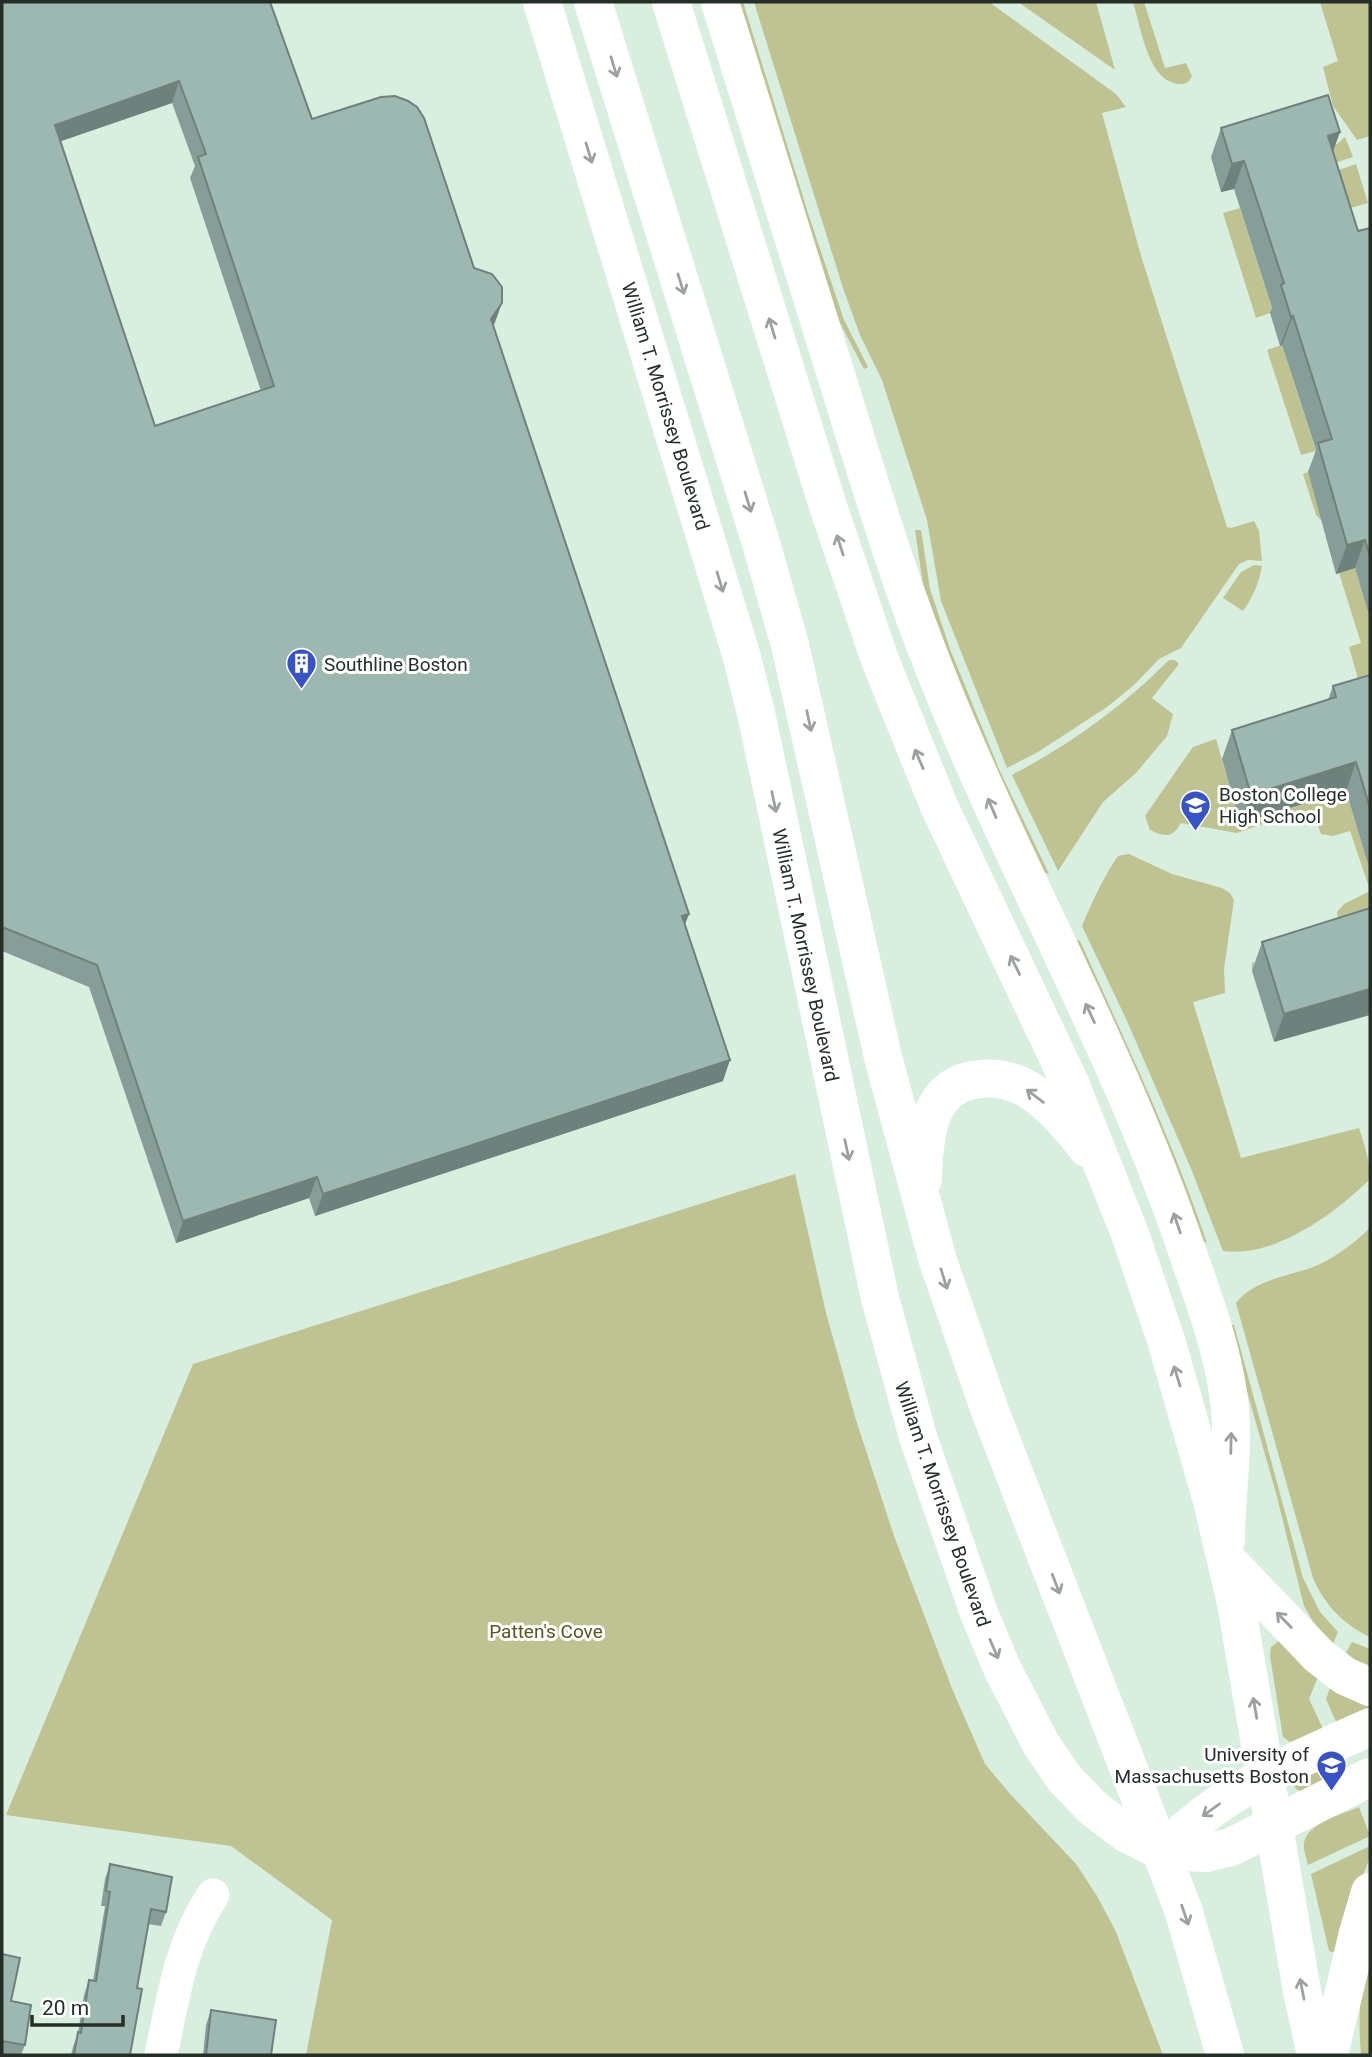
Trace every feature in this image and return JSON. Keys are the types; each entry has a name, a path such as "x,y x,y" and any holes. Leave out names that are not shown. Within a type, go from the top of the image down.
{"main road":[{"name":"William T. Morrissey Boulevard","path":"541,2 745,667 880,1298 908,1404 947,1524 1002,1668 1058,1771 1110,1822 1161,1851"},
{"path":"593,2 746,492 790,645 883,1057 924,1214 971,1362 1192,1933 1225,2055"},
{"path":"671,2 828,506 880,660 939,806 1050,1038 1111,1184 1166,1340 1198,1447 1227,1560 1302,1991 1316,2055"},
{"path":"720,2 880,515 920,632 997,818 1136,1117 1177,1220 1207,1312 1225,1374 1231,1418 1227,1560 1326,1662 1345,1676 1370,1687"},
{"path":"924,1214 923,1165 932,1114 952,1087 974,1079 998,1079 1030,1091 1067,1124 1111,1184"},
{"path":"1161,1851 1220,1803 1266,1776 1370,1727"},
{"path":"1161,1851 1206,1853 1231,1847 1370,1777"},
{"path":"1329,2055 1370,1892"}],"street":[{"path":"161,2055 180,1964 198,1917 213,1895"}],"green space":[{"path":"737,2 743,2 844,320 868,367 864,369 839,321"},
{"path":"754,2 989,2 1116,94 1126,107 1102,113 1141,256 1227,527 1254,521 1259,531 1262,561 1248,560 1239,564 1181,648 1159,659 1133,686 1107,707 1038,752 1007,768 941,601 927,520 882,380 860,335 843,288"},
{"path":"1018,2 1096,2 1115,70"},
{"path":"1133,2 1144,2 1165,68 1186,63 1192,76 1188,82 1180,84 1169,81 1153,64"},
{"path":"1320,2 1370,2 1370,136 1357,140 1333,106 1323,67 1338,61"},
{"path":"1345,137 1353,157 1319,168 1325,147 1337,144"},
{"path":"1356,164 1368,203 1333,213 1321,176"},
{"path":"1240,208 1273,312 1256,318 1223,213"},
{"path":"1282,345 1316,451 1301,455 1267,350"},
{"path":"1308,472 1322,521 1316,515 1303,474"},
{"path":"915,530 921,530 930,589 950,649 999,769 1049,874 1041,871 982,745 923,585"},
{"path":"1254,565 1262,566 1261,572 1243,611 1223,598 1241,572"},
{"path":"1355,568 1370,619 1370,679 1359,682 1349,647 1361,643 1339,573"},
{"path":"1169,660 1175,660 1179,664 1152,698 1173,714 1167,736 1136,773 1103,802 1058,871 1012,775 1095,724 1133,694"},
{"path":"1216,739 1240,823 1268,815 1268,822 1237,833 1181,823 1170,835 1150,830 1145,816 1190,751 1193,747"},
{"path":"1346,791 1370,871 1370,890 1350,831 1333,836 1321,834 1312,810 1277,820 1275,813"},
{"path":"1129,854 1172,874 1222,888 1230,893 1234,900 1224,969 1225,993 1193,1002 1241,1158 1359,1128 1368,1161 1368,1181 1320,1220 1282,1241 1262,1248 1223,1251 1192,1171 1127,1021 1082,926 1098,890 1118,856"},
{"path":"1370,891 1370,934 1252,971 1252,963 1340,935 1337,912 1344,904"},
{"path":"1077,940 1080,941 1147,1091 1179,1166 1207,1243 1203,1241"},
{"name":"Patten's Cove","path":"795,1174 826,1313 856,1420 894,1536 953,1691 985,1764 1076,1864 1097,1896 1116,1932 1163,2055 306,2055 332,1920 231,1846 6,1815 193,1364"},
{"path":"1370,1228 1370,1637 1336,1613 1313,1578 1236,1303 1244,1294 1264,1283 1327,1260 1347,1248"},
{"path":"1231,1325 1234,1325 1303,1578 1320,1612 1338,1632 1332,1646 1304,1606 1276,1493 1234,1346"},
{"path":"1279,1641 1319,1674 1309,1699 1324,1731 1290,1742 1283,1737 1270,1656 1271,1647"},
{"path":"1352,1642 1370,1649 1370,1670 1344,1656"},
{"path":"1332,1683 1370,1702 1370,1708 1337,1724 1326,1699"},
{"path":"1337,1760 1343,1772 1302,1791 1294,1786 1295,1781"},
{"path":"1359,1807 1370,1836 1308,1865 1304,1843 1312,1830 1327,1820"},
{"path":"1370,1846 1370,1857 1353,1901 1338,1953 1329,1951 1311,1874"},
{"path":"1370,1925 1370,2055 1361,2055 1361,1990"}],"building":[{"name":"Southline Boston","path":"2,2 270,2 312,119 381,97 395,96 417,107 424,118 474,268 492,274 502,287 502,303 491,319 689,914 682,916 730,1060 323,1194 317,1177 183,1221 97,965 2,927","holes":["179,81 206,154 198,157 274,386 155,426 55,125"]},
{"path":"1328,95 1340,132 1328,136 1358,231 1370,228 1370,556 1365,540 1347,545 1318,443 1332,439 1293,316 1291,317 1281,285 1284,283 1244,161 1232,164 1221,128"},
{"path":"1370,675 1370,808 1356,762 1251,795 1232,730 1336,697 1333,686"},
{"path":"1370,908 1370,989 1284,1014 1262,942"},
{"path":"110,1864 172,1877 166,1912 151,1909 137,1988 142,1989 130,2055 74,2055 78,2032 81,2033 89,1980 96,1981 110,1892 106,1891"},
{"path":"2,1954 20,1958 11,2001 31,2005 25,2045 2,2041"},
{"path":"211,2010 276,2020 271,2055 206,2055"}],"place":[{"name":"Southline Boston","path":"301,691"},
{"name":"Boston College High School","path":"1196,832"},
{"name":"University of Massachusetts Boston","path":"1332,1792"}]}
